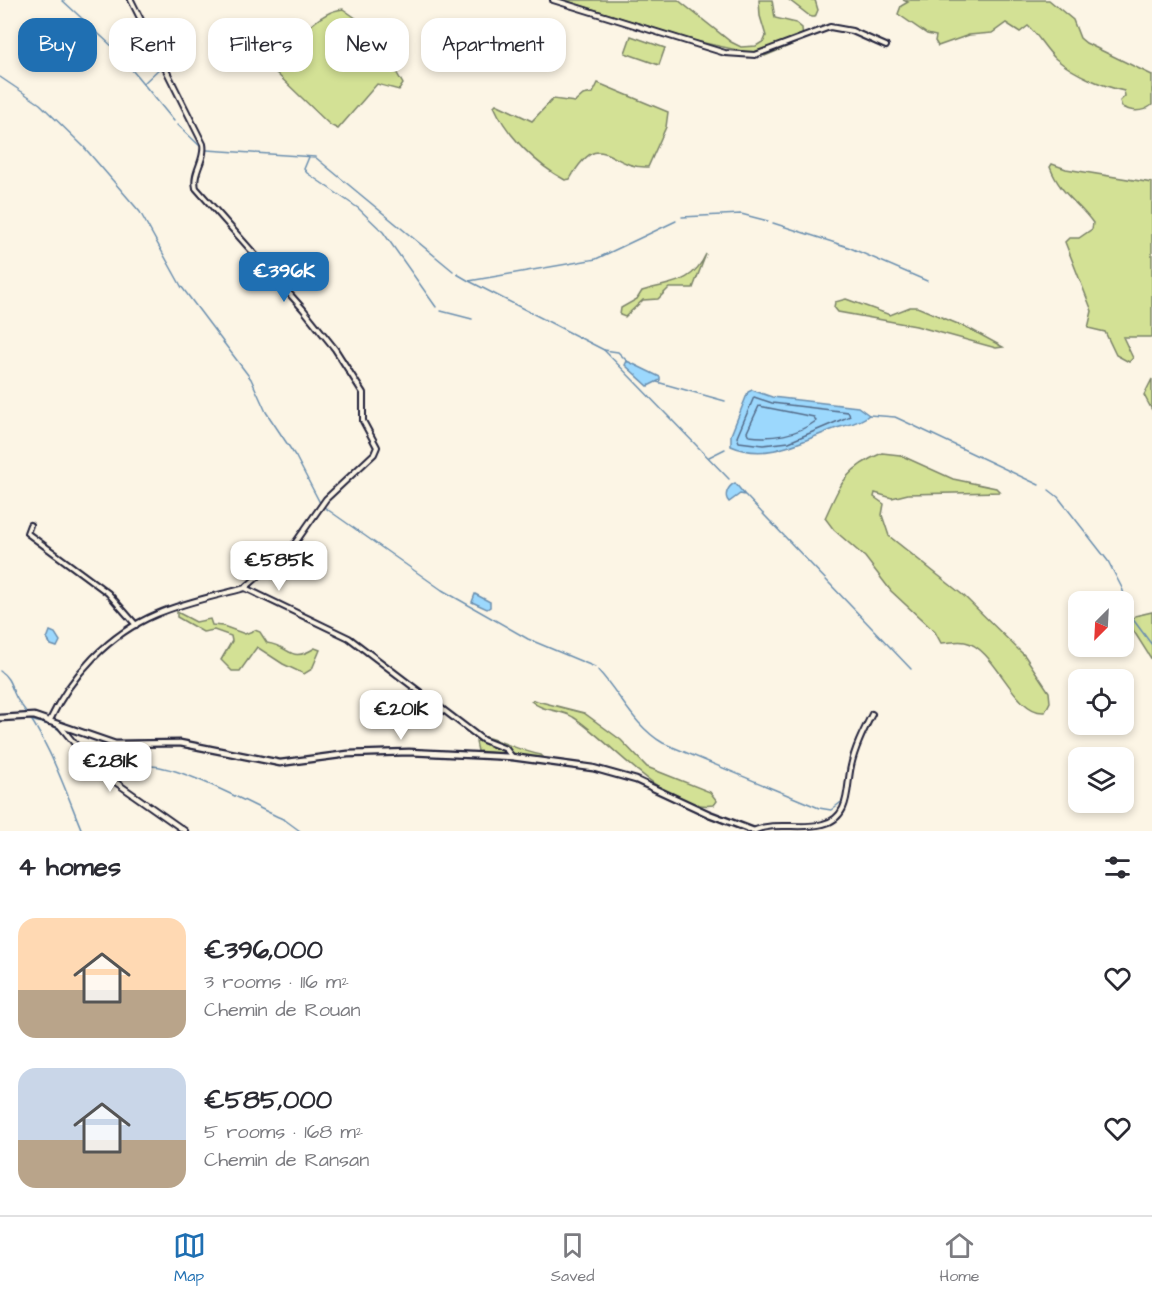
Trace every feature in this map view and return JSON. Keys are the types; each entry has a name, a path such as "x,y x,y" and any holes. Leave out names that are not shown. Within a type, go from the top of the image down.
{"street":[{"path":"49,722 74,678 87,663 136,625 162,612 245,588 293,546 326,499 374,454 377,447 366,428 361,413 363,393 352,374 303,309 196,188 194,182 204,150 203,144 131,0"},
{"path":"554,0 692,44 733,54 754,55 830,27 852,31 886,46"},
{"path":"30,525 27,533 108,593 136,625"},
{"path":"245,588 349,638 483,740 506,749 512,758"},
{"path":"0,718 34,717 103,742 180,743 280,763 348,754 410,752 512,758 613,773 753,831 764,826 811,826 833,820 845,805 851,766 860,738 872,714"},
{"path":"60,726 99,772 185,831"}],"green space":[{"path":"563,0 678,0 731,42 741,47 756,46 764,41 766,36 760,16 759,0 772,0 775,18 796,23 802,28 803,40 765,56 695,41"},
{"path":"789,0 815,0 818,10 815,17 811,17"},
{"path":"903,0 1049,0 1073,20 1080,38 1086,43 1152,75 1152,105 1137,110 1122,107 1120,101 1125,96 1124,91 1088,79 1071,70 1052,55 1028,26 1020,32 1006,23 992,33 969,35 938,46 935,41 936,36 927,34 898,14 901,6 908,2"},
{"path":"343,9 356,18 325,18 325,72 396,72 403,84 399,90 377,84 338,129 330,125 275,72 313,72 313,24 332,12"},
{"path":"631,36 665,48 659,65 625,53"},
{"path":"598,83 668,112 666,127 648,167 635,166 598,152 590,155 570,179 565,180 554,174 524,149 507,128 494,106 496,104 532,121 553,99 575,102 583,95 593,93"},
{"path":"1052,164 1066,169 1152,183 1152,337 1123,337 1133,358 1129,362 1116,355 1105,332 1088,328 1092,311 1065,242 1069,238 1079,238 1092,229 1093,223 1059,184 1050,167"},
{"path":"706,254 693,288 669,288 658,299 643,300 625,317 620,315 621,308 637,299 642,291 671,284 687,277 694,272"},
{"path":"846,299 890,315 910,307 917,307 970,329 1003,347 996,348 916,326 838,312 834,307 835,302"},
{"path":"1152,379 1152,410 1144,395"},
{"path":"882,453 900,455 953,479 996,488 1000,492 908,494 892,498 875,493 874,497 884,504 882,515 889,536 964,596 1025,656 1049,692 1050,702 1045,712 1034,710 1024,703 976,647 962,641 941,643 935,632 891,591 865,557 834,530 825,518 840,486 852,471"},
{"path":"177,612 196,622 210,619 212,625 223,626 245,634 255,630 260,632 267,643 281,647 290,653 306,653 315,648 320,650 312,669 304,674 257,647 240,671 232,671 221,660 232,641 231,636 214,630 203,632 177,617"},
{"path":"1152,612 1152,660 1134,632 1135,616"},
{"path":"531,701 584,713 621,740 647,767 710,792 717,801 714,805 696,804 677,798 640,773 573,717 536,705"},
{"path":"485,737 541,755 544,758 478,751 476,742"}],"water":[{"path":"627,361 660,377 660,380 648,386 625,365"},
{"path":"752,390 772,397 858,407 869,415 857,422 784,448 758,452 744,450 731,446 731,435 748,392"},
{"path":"735,483 745,495 740,494 729,502 726,497 727,491"},
{"path":"475,594 490,602 490,607 487,609 472,602"},
{"path":"50,631 55,633 60,641 57,647 51,645 47,639"}],"waterway":[{"path":"62,0 114,48 174,121"},
{"path":"144,83 156,72"},
{"path":"0,77 40,104 83,146 140,212 181,286 251,379 266,412 296,457 320,503"},
{"path":"178,125 202,148"},
{"path":"207,150 315,157 453,271"},
{"path":"309,157 304,169 307,173 358,208 383,232 436,307"},
{"path":"682,217 741,214 768,221"},
{"path":"457,274 469,281 596,259 676,221"},
{"path":"773,223 848,247 927,281"},
{"path":"469,281 604,350 729,479"},
{"path":"441,311 472,319"},
{"path":"604,350 618,352 628,362"},
{"path":"657,382 725,401"},
{"path":"869,415 895,417 1039,485"},
{"path":"709,457 725,449"},
{"path":"1049,490 1058,497 1108,561 1122,588 1132,618 1152,645"},
{"path":"746,496 911,669"},
{"path":"324,507 442,590 528,639 595,667"},
{"path":"598,670 643,728 663,743 819,808 831,810 845,799"},
{"path":"0,671 9,681 16,698 47,747 82,831"},
{"path":"30,720 53,726 62,732"},
{"path":"72,737 84,753"},
{"path":"89,759 109,775 145,766 180,772 285,820 300,831"}]}
